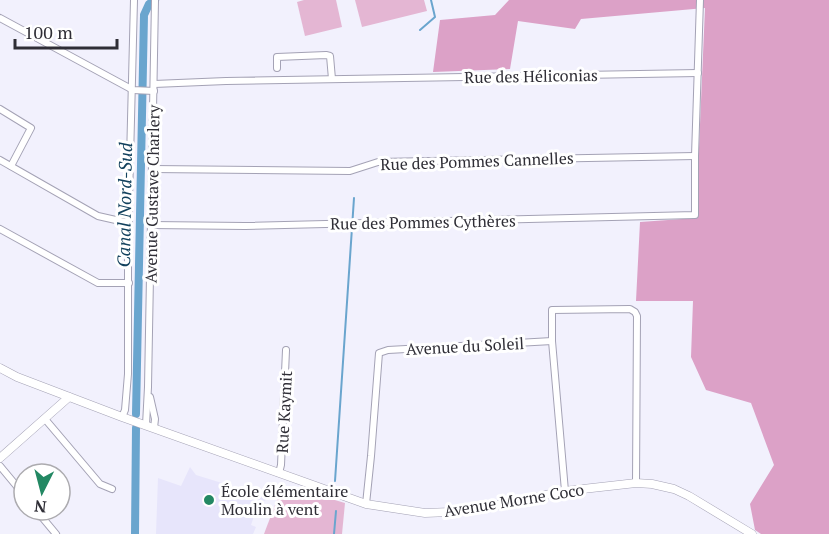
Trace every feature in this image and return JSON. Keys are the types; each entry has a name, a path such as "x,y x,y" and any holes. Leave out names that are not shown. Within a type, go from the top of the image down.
{"street":[{"name":"Avenue Gustave Charlery","path":"122,417 125,410 128,374 134,0"},
{"path":"695,156 700,0"},
{"name":"Avenue Gustave Charlery","path":"150,426 148,387 155,2"},
{"path":"0,18 134,90"},
{"path":"276,68 277,57 326,55 332,60 332,79"},
{"name":"Rue des Héliconias","path":"134,90 362,78 698,73"},
{"path":"0,109 31,128 10,166"},
{"name":"Rue des Pommes Cannelles","path":"152,169 356,170 378,162 695,156"},
{"name":"Rue des Pommes Cythères","path":"151,225 696,215 695,156"},
{"path":"0,160 98,216 129,223"},
{"path":"0,229 98,283 129,283"},
{"path":"565,492 552,341 552,310 630,309 636,316 636,483"},
{"name":"Avenue du Soleil","path":"366,504 379,353 388,350 552,341"},
{"name":"Rue Kaymit","path":"279,473 286,350"},
{"name":"Avenue Morne Coco","path":"0,368 17,377 122,417 366,504 425,513 450,512 565,492 636,483 674,489 752,534"},
{"path":"0,458 69,397"},
{"path":"45,419 100,484 112,489"},
{"path":"0,466 12,480"},
{"path":"46,522 56,534"}],"shaded area":[{"path":"336,0 342,27 305,36 297,2"},
{"path":"355,0 424,0 427,11 362,27"},
{"path":"509,0 829,0 829,534 761,534 755,530 750,504 774,465 751,403 706,390 691,357 693,301 636,301 640,222 696,218 705,8 581,19 575,29 518,21 510,69 433,72 440,20 495,15"},
{"name":"École élémentaire Moulin à vent","path":"190,467 196,475 267,497 265,501 260,499 251,525 256,527 253,534 156,534 158,478 181,486"},
{"path":"291,487 345,503 342,534 264,534 278,497"}],"waterway":[{"name":"Canal Nord-Sud","path":"136,414 144,15 149,4 155,0"},
{"path":"420,30 435,17 431,0"},
{"path":"335,481 354,198"},
{"name":"Canal Nord-Sud","path":"135,534 136,428"},
{"path":"334,534 336,511"}],"place":[{"name":"École élémentaire Moulin à vent","path":"209,500"}]}
